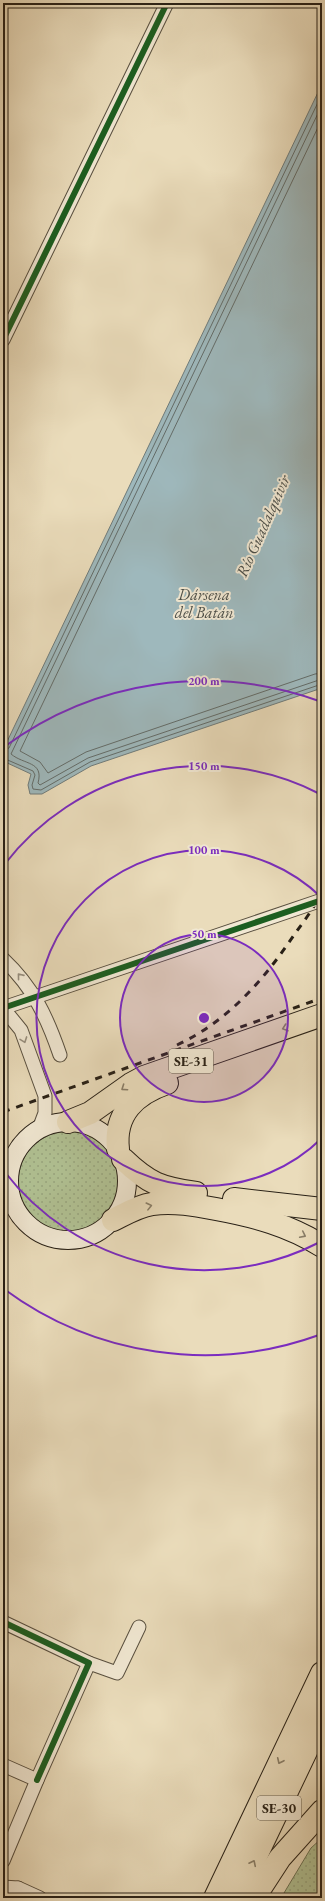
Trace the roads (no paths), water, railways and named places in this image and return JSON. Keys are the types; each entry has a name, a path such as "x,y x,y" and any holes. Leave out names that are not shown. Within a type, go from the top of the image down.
{"highway":[{"name":"SE-31","path":"68,1122 90,1113 131,1084 144,1078 322,1015"},
{"name":"SE-31","path":"120,1154 116,1136 119,1122 137,1098 152,1088 322,1031"},
{"path":"120,1154 140,1176 152,1183 170,1189 257,1209 322,1221"},
{"path":"112,1220 131,1211 152,1204 182,1202 257,1209 322,1209"},
{"path":"257,1209 284,1226 306,1236 322,1246"},
{"name":"SE-30","path":"215,1898 322,1673"},
{"name":"SE-30","path":"236,1898 322,1718"},
{"path":"254,1898 280,1858 322,1811"}],"main road":[{"path":"68,1122 77,1122 95,1128 111,1140 120,1154 127,1177 126,1191 122,1204 112,1220 94,1234 71,1240 48,1236 32,1227 9,1199 11,1151 39,1129 54,1124 68,1122"}],"street":[{"path":"3,340 167,3"},
{"path":"39,1129 45,1113 45,1096 20,1030 3,1008 322,900"},
{"path":"3,959 20,974 35,996 49,1024 60,1055"},
{"path":"3,1622 89,1663 116,1673 139,1627"},
{"path":"3,1861 89,1663"},
{"path":"3,1765 37,1780"},
{"path":"3,1887 16,1893 40,1898"}],"water":[{"name":"Dársena del Batán","path":"322,84 322,688 91,766 42,794 30,794 28,785 31,774 3,761 3,750"}],"railway":[{"path":"177,1045 195,1035 228,1012 257,984 282,952 316,903 322,891"},
{"path":"3,1112 322,998"}],"water label":[{"name":"Río Guadalquivir","path":"263,526"}]}
